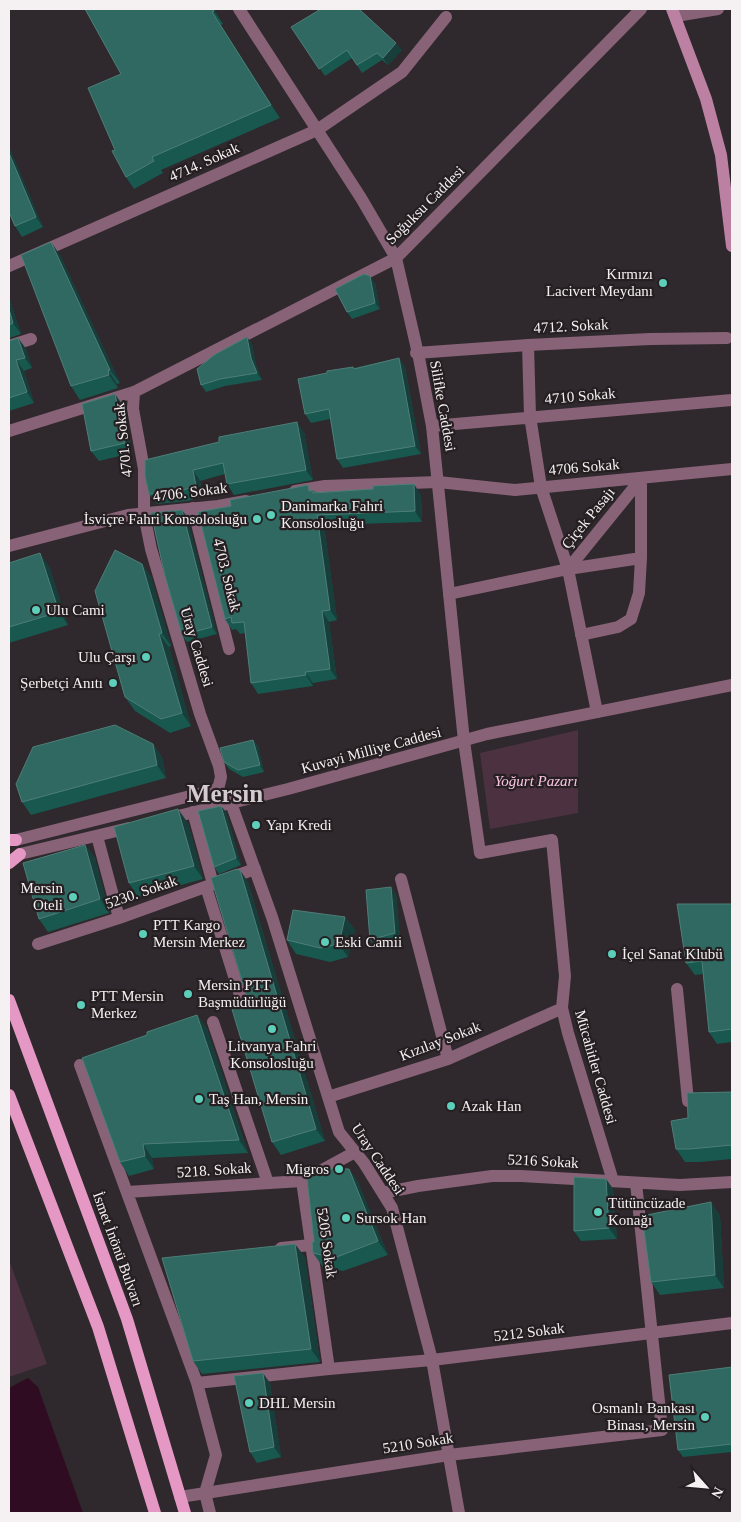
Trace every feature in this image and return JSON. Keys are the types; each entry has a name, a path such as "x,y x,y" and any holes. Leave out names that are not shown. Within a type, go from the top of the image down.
{"main road":[{"path":"674,13 706,100 721,155 732,246"},
{"path":"9,863 20,854"},
{"name":"İsmet İnönü Bulvarı","path":"9,1000 127,1319 185,1513"},
{"path":"9,1095 98,1327 155,1513"}],"street":[{"name":"Silifke Caddesi","path":"239,9 361,198 396,258 432,426 464,741 480,853 552,840"},
{"name":"Soğuksu Caddesi","path":"9,431 134,392 396,258 641,9"},
{"path":"674,13 718,9"},
{"name":"4714. Sokak","path":"9,266 318,130 402,72 446,18"},
{"name":"4712. Sokak","path":"416,353 650,339 727,338"},
{"path":"9,346 31,339"},
{"name":"Çiçek Pasajı","path":"528,345 530,416 541,488 568,569 581,635 618,626 631,619 639,593 641,479"},
{"name":"4701. Sokak","path":"134,392 133,409 144,469 144,514"},
{"name":"4710 Sokak","path":"432,426 530,416 732,400"},
{"name":"4706 Sokak","path":"438,482 515,490 732,469"},
{"name":"Çiçek Pasajı","path":"568,569 641,479"},
{"path":"286,493 325,486 438,482"},
{"name":"4706. Sokak","path":"9,546 128,516 257,499"},
{"name":"4703. Sokak","path":"193,508 229,650"},
{"name":"Uray Caddesi","path":"144,514 154,559 200,714 219,766 221,777 218,789"},
{"name":"Çiçek Pasajı","path":"449,594 568,569 641,558"},
{"path":"581,635 597,712"},
{"name":"Kuvayi Milliye Caddesi","path":"20,854 288,789 487,734 732,685"},
{"path":"12,840 218,789 231,803"},
{"name":"Uray Caddesi","path":"231,803 272,918 339,1132 355,1152 392,1208 432,1360 459,1513"},
{"path":"193,812 209,885 245,1011"},
{"path":"97,836 119,918"},
{"name":"Mücahitler Caddesi","path":"552,840 565,976 562,1009 613,1181"},
{"name":"5230. Sokak","path":"38,944 119,918 255,869"},
{"path":"401,879 448,1059"},
{"path":"677,989 688,1101"},
{"name":"Kızılay Sokak","path":"328,1097 448,1059 562,1009"},
{"path":"213,1022 268,1183"},
{"path":"80,1065 127,1192 157,1260 197,1383 216,1455 205,1493 210,1513"},
{"path":"302,1181 355,1152"},
{"name":"5216 Sokak","path":"383,1193 418,1186 492,1176 521,1176 680,1186 732,1182"},
{"name":"5218. Sokak","path":"127,1192 302,1181"},
{"name":"5205 Sokak","path":"302,1181 329,1369"},
{"path":"636,1183 651,1333"},
{"path":"264,1250 311,1245"},
{"name":"5212 Sokak","path":"197,1383 432,1360 732,1323"},
{"name":"5210 Sokak","path":"180,1497 449,1455 662,1430 651,1333"}],"green space":[{"name":"Yoğurt Pazarı","path":"578,730 578,813 490,829 480,753"},
{"path":"9,1260 47,1364 9,1377"}],"shaded area":[{"path":"28,1378 38,1387 83,1513 9,1513 9,1388"}],"building":[{"path":"85,9 212,9 214,11 212,12 271,105 152,157 154,161 126,177 112,151 115,150 88,88 121,74"},
{"path":"321,9 359,9 396,43 383,58 377,53 357,65 347,50 319,69 291,27"},
{"path":"9,153 36,217 15,226 9,212"},
{"path":"51,242 110,370 108,370 109,375 71,386 21,255"},
{"path":"364,274 370,276 375,303 347,312 335,289"},
{"path":"9,309 13,323 9,325"},
{"path":"247,337 251,358 257,373 220,379 201,385 197,369 214,355"},
{"path":"18,338 25,358 16,360 27,392 9,398 9,341"},
{"path":"399,358 415,446 337,459 329,409 305,414 298,379 327,373 327,371 353,367 354,369"},
{"path":"115,394 125,443 91,451 82,404"},
{"path":"297,422 306,470 227,484 223,463 193,470 196,486 180,491 149,494 145,476 145,460 219,442 219,437"},
{"path":"414,484 415,511 317,515 330,610 322,611 330,669 305,672 306,675 251,683 244,622 232,623 231,617 225,619 198,512 231,506 230,500 308,485 309,491 313,490 313,493 373,489 373,486"},
{"path":"182,510 212,627 182,635 165,576 151,513"},
{"name":"Ulu Çarşı","path":"115,550 142,564 162,633 159,634 182,713 161,719 125,697 95,591"},
{"name":"Ulu Cami","path":"40,553 59,612 9,627 9,563"},
{"path":"115,725 153,744 157,765 22,802 16,784 33,747"},
{"path":"253,740 260,765 238,770 224,762 220,748"},
{"path":"221,806 236,858 214,867 198,811"},
{"path":"178,809 194,866 129,883 114,827"},
{"path":"85,845 100,899 39,919 23,863"},
{"path":"237,869 240,870 316,1129 272,1142 231,1006 238,1007 248,1001 211,878"},
{"path":"391,887 395,933 370,940 366,890"},
{"path":"677,904 732,904 732,1029 709,1032 702,961 686,963"},
{"path":"293,910 345,917 339,944 320,948 287,940"},
{"path":"197,1015 239,1140 143,1144 145,1156 120,1162 82,1058 147,1035 147,1032"},
{"path":"732,1092 732,1145 676,1149 671,1121 688,1118 687,1093"},
{"name":"Sursok Han","path":"310,1168 349,1169 378,1241 334,1258 313,1253 312,1242 314,1242 306,1170"},
{"name":"Tütüncüzade Konağı","path":"574,1177 606,1179 609,1228 574,1231"},
{"path":"711,1202 715,1275 651,1282 642,1216"},
{"path":"295,1244 311,1349 193,1361 162,1258"},
{"name":"Osmanlı Bankası Binası, Mersin","path":"732,1367 732,1444 678,1450 669,1375"},
{"path":"263,1373 274,1447 250,1452 234,1376"}],"place":[{"name":"Kırmızı Lacivert Meydanı","path":"663,283"},
{"name":"Danimarka Fahri Konsolosluğu","path":"271,515"},
{"name":"İsviçre Fahri Konsolosluğu","path":"257,519"},
{"name":"Ulu Cami","path":"36,610"},
{"name":"Ulu Çarşı","path":"146,657"},
{"name":"Şerbetçi Anıtı","path":"113,683"},
{"name":"Yapı Kredi","path":"256,825"},
{"name":"Mersin Oteli","path":"73,897"},
{"name":"PTT Kargo Mersin Merkez","path":"143,934"},
{"name":"Eski Camii","path":"325,942"},
{"name":"İçel Sanat Klubü","path":"612,954"},
{"name":"Mersin PTT Başmüdürlüğü","path":"188,994"},
{"name":"PTT Mersin Merkez","path":"81,1005"},
{"name":"Litvanya Fahri Konsolosluğu","path":"272,1029"},
{"name":"Taş Han, Mersin","path":"199,1099"},
{"name":"Azak Han","path":"451,1106"},
{"name":"Migros","path":"339,1169"},
{"name":"Tütüncüzade Konağı","path":"598,1212"},
{"name":"Sursok Han","path":"346,1218"},
{"name":"DHL Mersin","path":"249,1403"},
{"name":"Osmanlı Bankası Binası, Mersin","path":"705,1417"}],"district":[{"name":"Mersin","path":"225,793"}]}
